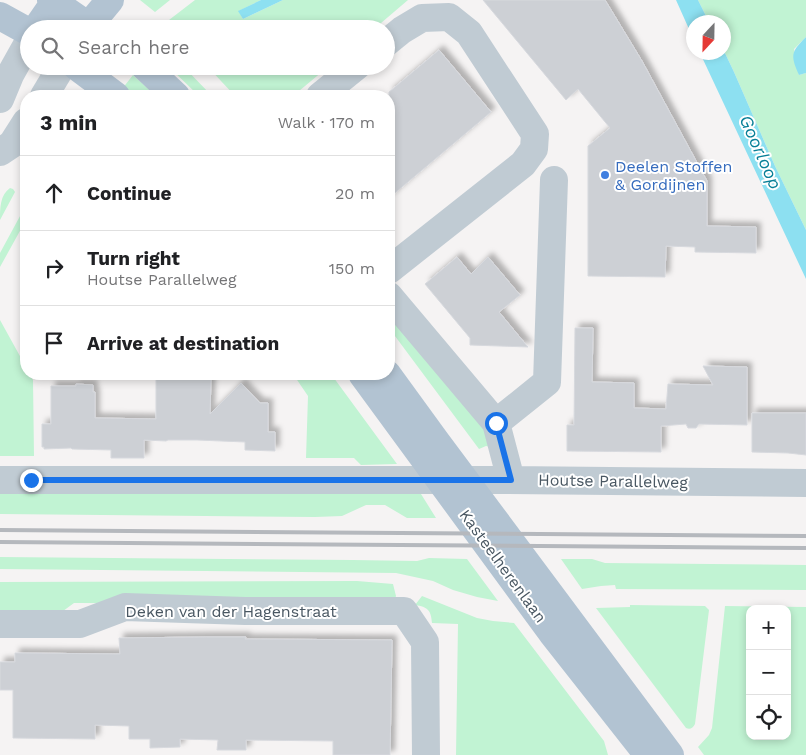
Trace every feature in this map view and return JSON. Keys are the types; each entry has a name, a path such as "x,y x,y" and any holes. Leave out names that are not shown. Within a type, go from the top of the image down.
{"main road":[{"path":"95,20 110,0"},
{"path":"42,20 54,1 79,20"},
{"path":"0,16 20,27"},
{"path":"88,75 108,90"},
{"path":"154,75 170,90"},
{"name":"Kasteelherenlaan","path":"366,380 552,633 648,755"},
{"name":"Kasteelherenlaan","path":"391,380 670,755"}],"street":[{"path":"395,36 422,18 448,17 469,33 535,134 534,149 523,164 395,265"},
{"path":"0,99 20,58"},
{"path":"48,90 57,75"},
{"path":"327,90 346,75"},
{"path":"0,152 12,144 20,131"},
{"path":"496,423 547,382 554,180"},
{"path":"395,303 496,423 509,480"},
{"name":"Houtse Parallelweg","path":"0,480 509,480 806,483"},
{"name":"Deken van der Hagenstraat","path":"0,624 80,624 125,607 245,611 404,611 425,642 426,755"}],"green space":[{"path":"140,0 170,0 155,12"},
{"path":"195,0 261,0 239,11 243,19 283,0 408,0 385,20 169,20"},
{"path":"698,0 806,0 806,37 794,49 799,75 806,73 806,230 775,166 728,60 731,60 731,15 706,15"},
{"path":"133,75 149,90 123,90 122,89"},
{"path":"177,75 192,75 206,90 193,90"},
{"path":"215,75 318,75 300,90 229,90"},
{"path":"10,188 15,192 0,220 2,198"},
{"path":"20,216 20,231 0,267 0,253"},
{"path":"395,318 489,433 491,447 486,446 479,449 395,336"},
{"path":"0,320 20,356 20,380 33,380 34,456 0,456"},
{"path":"297,380 335,380 397,464 361,465 354,458 306,458 308,396"},
{"path":"0,490 421,494 436,518 407,518 385,505 366,505 342,516 315,517 0,514"},
{"path":"0,557 417,561 429,558 467,559 498,601 453,590 433,581 396,573 0,569"},
{"path":"561,559 592,559 605,563 806,565 806,590 616,589 615,585 582,589"},
{"path":"357,581 393,584 396,596 393,604 74,603 59,614 0,613 0,582"},
{"path":"422,596 477,618 514,623 604,741 608,755 456,755 458,624 432,623 428,610 415,605"},
{"path":"630,605 705,606 709,610 695,724 689,729 686,728 596,608 630,607"},
{"path":"725,606 746,606 746,740 791,740 791,607 806,607 806,755 704,755 698,747 709,735 712,728"}],"water":[{"path":"261,0 283,0 243,19 238,11"},
{"path":"676,0 698,0 706,15 686,15 686,22"},
{"path":"806,37 806,73 799,75 793,58 797,46"},
{"name":"Goorloop","path":"703,60 728,60 734,72 775,166 806,230 806,279"}],"building":[{"path":"483,0 605,0 642,61 707,181 707,226 756,227 756,253 695,252 695,247 666,246 665,277 588,276 588,146 610,128 578,89 566,100"},
{"path":"439,50 491,112 395,193 395,90 391,90"},
{"path":"457,257 471,274 488,257 520,295 499,312 528,347 470,345 470,338 425,284"},
{"path":"575,328 593,328 592,382 634,383 634,408 666,409 668,384 713,385 703,366 747,367 747,425 699,424 696,428 688,428 686,424 661,426 661,452 567,451 567,425 574,425"},
{"path":"156,380 211,380 210,414 241,383 260,403 268,403 268,432 275,432 275,451 245,450 245,442 144,440 144,458 111,458 111,450 44,449 42,447 42,424 51,424 51,386 93,385 93,392 95,392 95,418 156,419"},
{"path":"752,413 806,413 806,455 752,452"},
{"path":"246,637 245,639 392,640 390,755 333,755 333,741 246,740 246,750 217,750 218,740 180,739 180,747 150,748 150,739 129,739 129,726 95,725 95,739 13,738 13,690 0,690 0,662 15,662 15,653 120,654 119,638"}],"railway":[{"path":"0,530 806,536"},
{"path":"0,542 806,548"}],"place":[{"name":"Deelen Stoffen & Gordijnen","path":"605,175"}],"route":[{"path":"31,480 511,480 496,423"}]}
